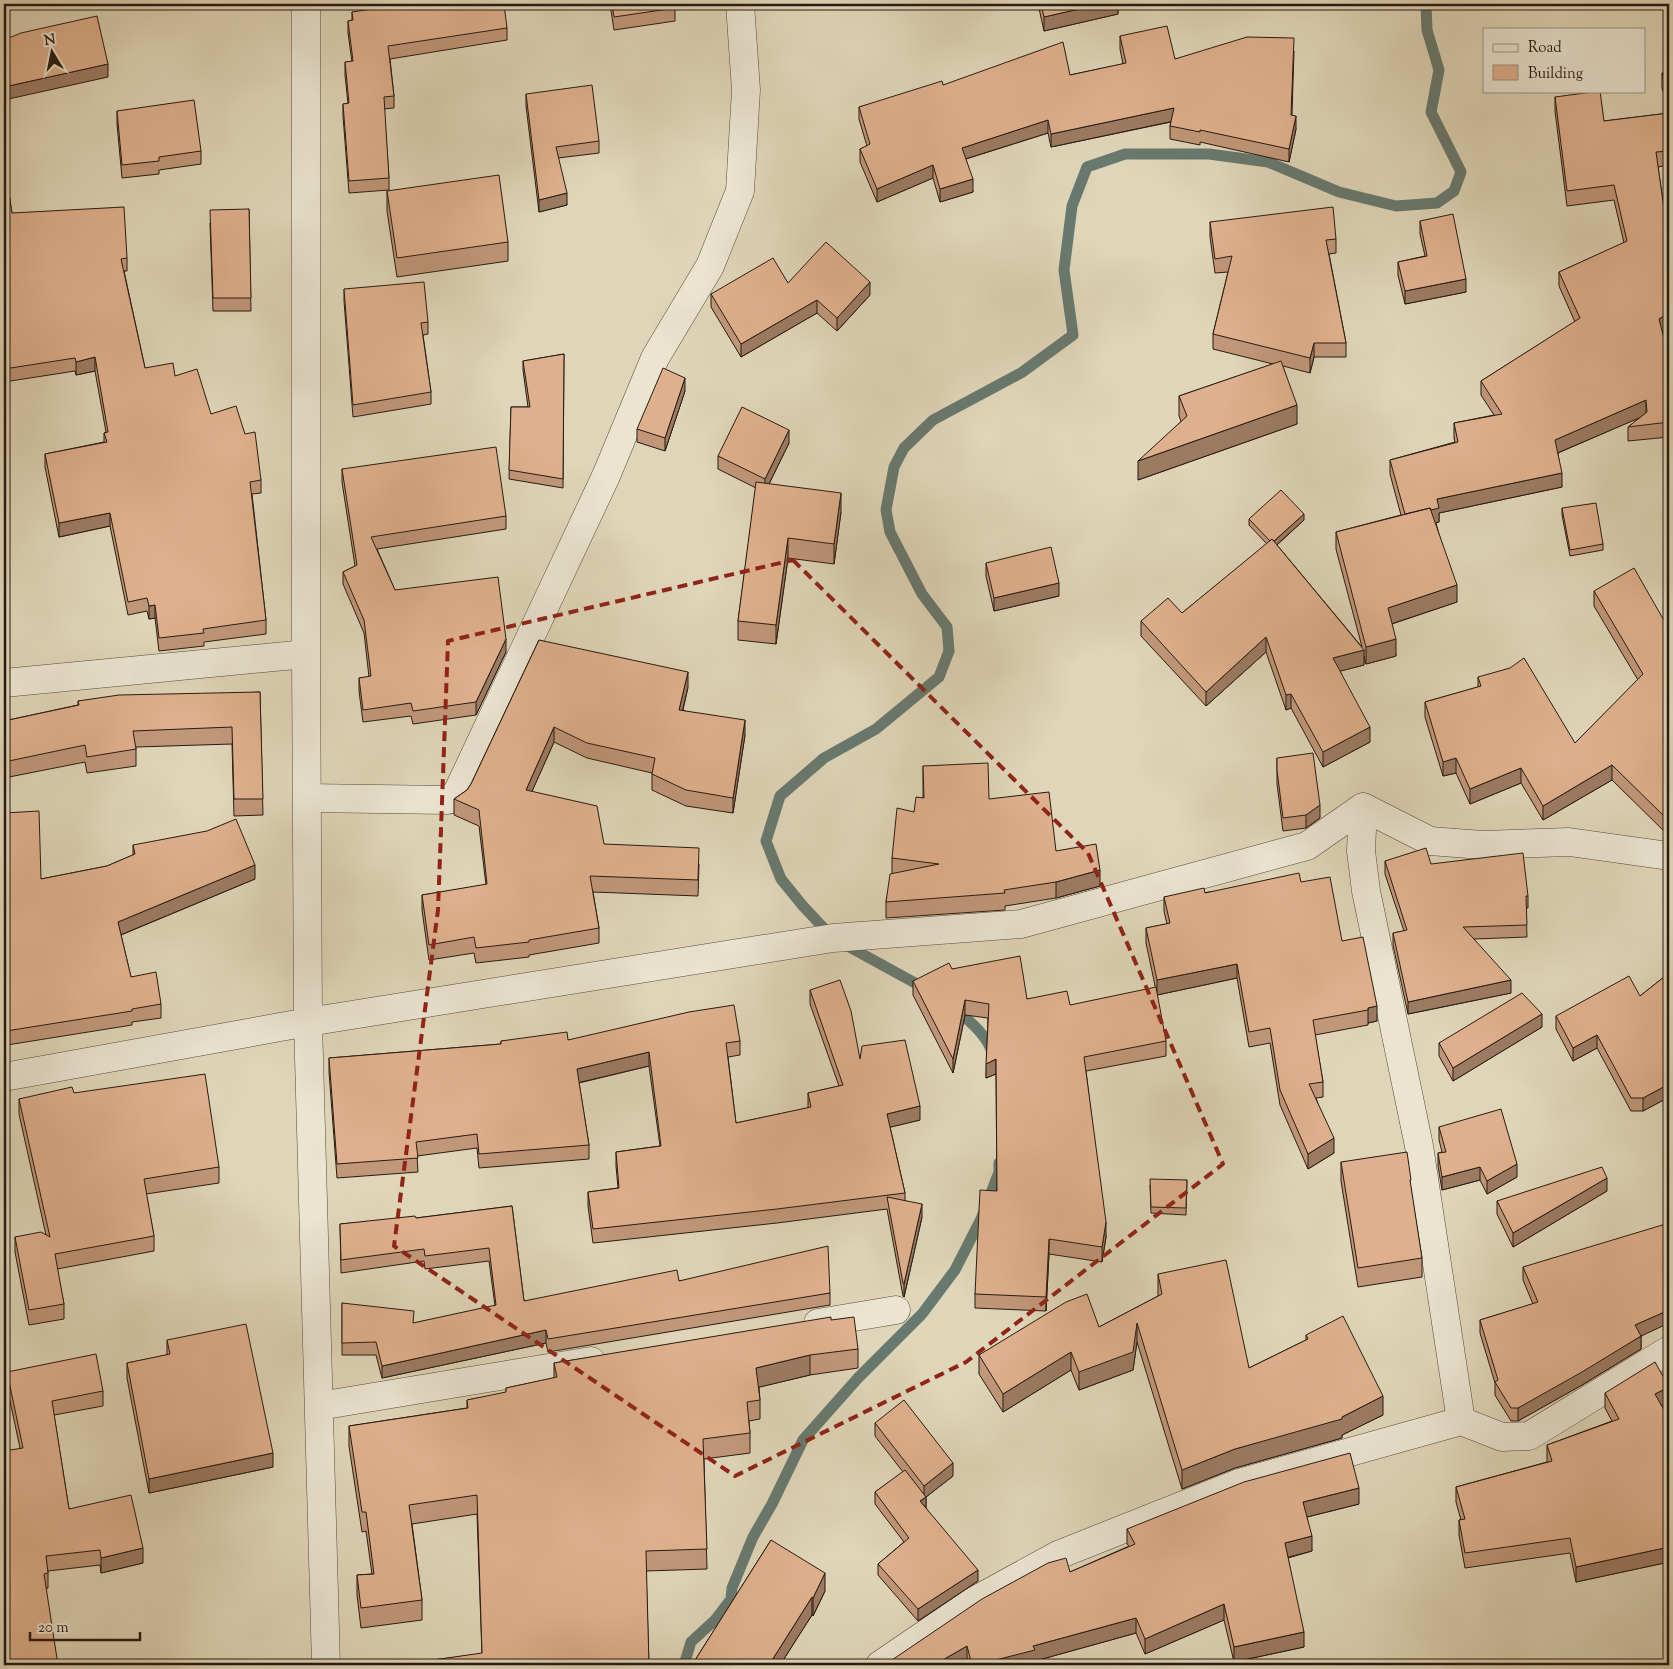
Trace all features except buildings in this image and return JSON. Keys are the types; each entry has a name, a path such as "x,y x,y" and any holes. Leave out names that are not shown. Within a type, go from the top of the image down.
{"street":[{"path":"306,4 308,1022 326,1665"},
{"path":"307,798 448,800 457,793 606,476 655,358 710,266 740,191 746,90 740,4"},
{"path":"4,683 306,654"},
{"path":"4,1077 308,1022 834,938 1021,924 1307,846 1363,807"},
{"path":"1363,807 1430,841 1482,846 1568,842 1669,856"},
{"path":"1363,807 1361,851 1366,891 1419,1146 1461,1421"},
{"path":"798,1326 896,1310"},
{"path":"880,1665 974,1601 1058,1556 1238,1483 1461,1421 1502,1437 1529,1436 1669,1350"},
{"path":"319,1406 612,1357"}],"highlighted area":[{"path":"793,560 1088,853 1223,1164 966,1362 735,1476 394,1246 438,910 448,641"}],"waterway":[{"path":"926,989 833,938 781,879 766,841 780,796 824,758 876,729 939,677 949,651 947,627 922,594 890,532 886,510 894,467 904,448 933,420 1021,373 1073,335 1064,270 1072,206 1087,167 1125,154 1209,154 1268,162 1339,192 1396,206 1437,203 1454,191 1461,172 1431,112 1439,70 1427,30 1426,4"},
{"path":"953,1007 982,1034 992,1053"},
{"path":"684,1665 691,1642 715,1620 731,1599 732,1588 753,1537 772,1504 803,1440 858,1378 922,1314 955,1270 981,1219 999,1172 999,1163"}]}
